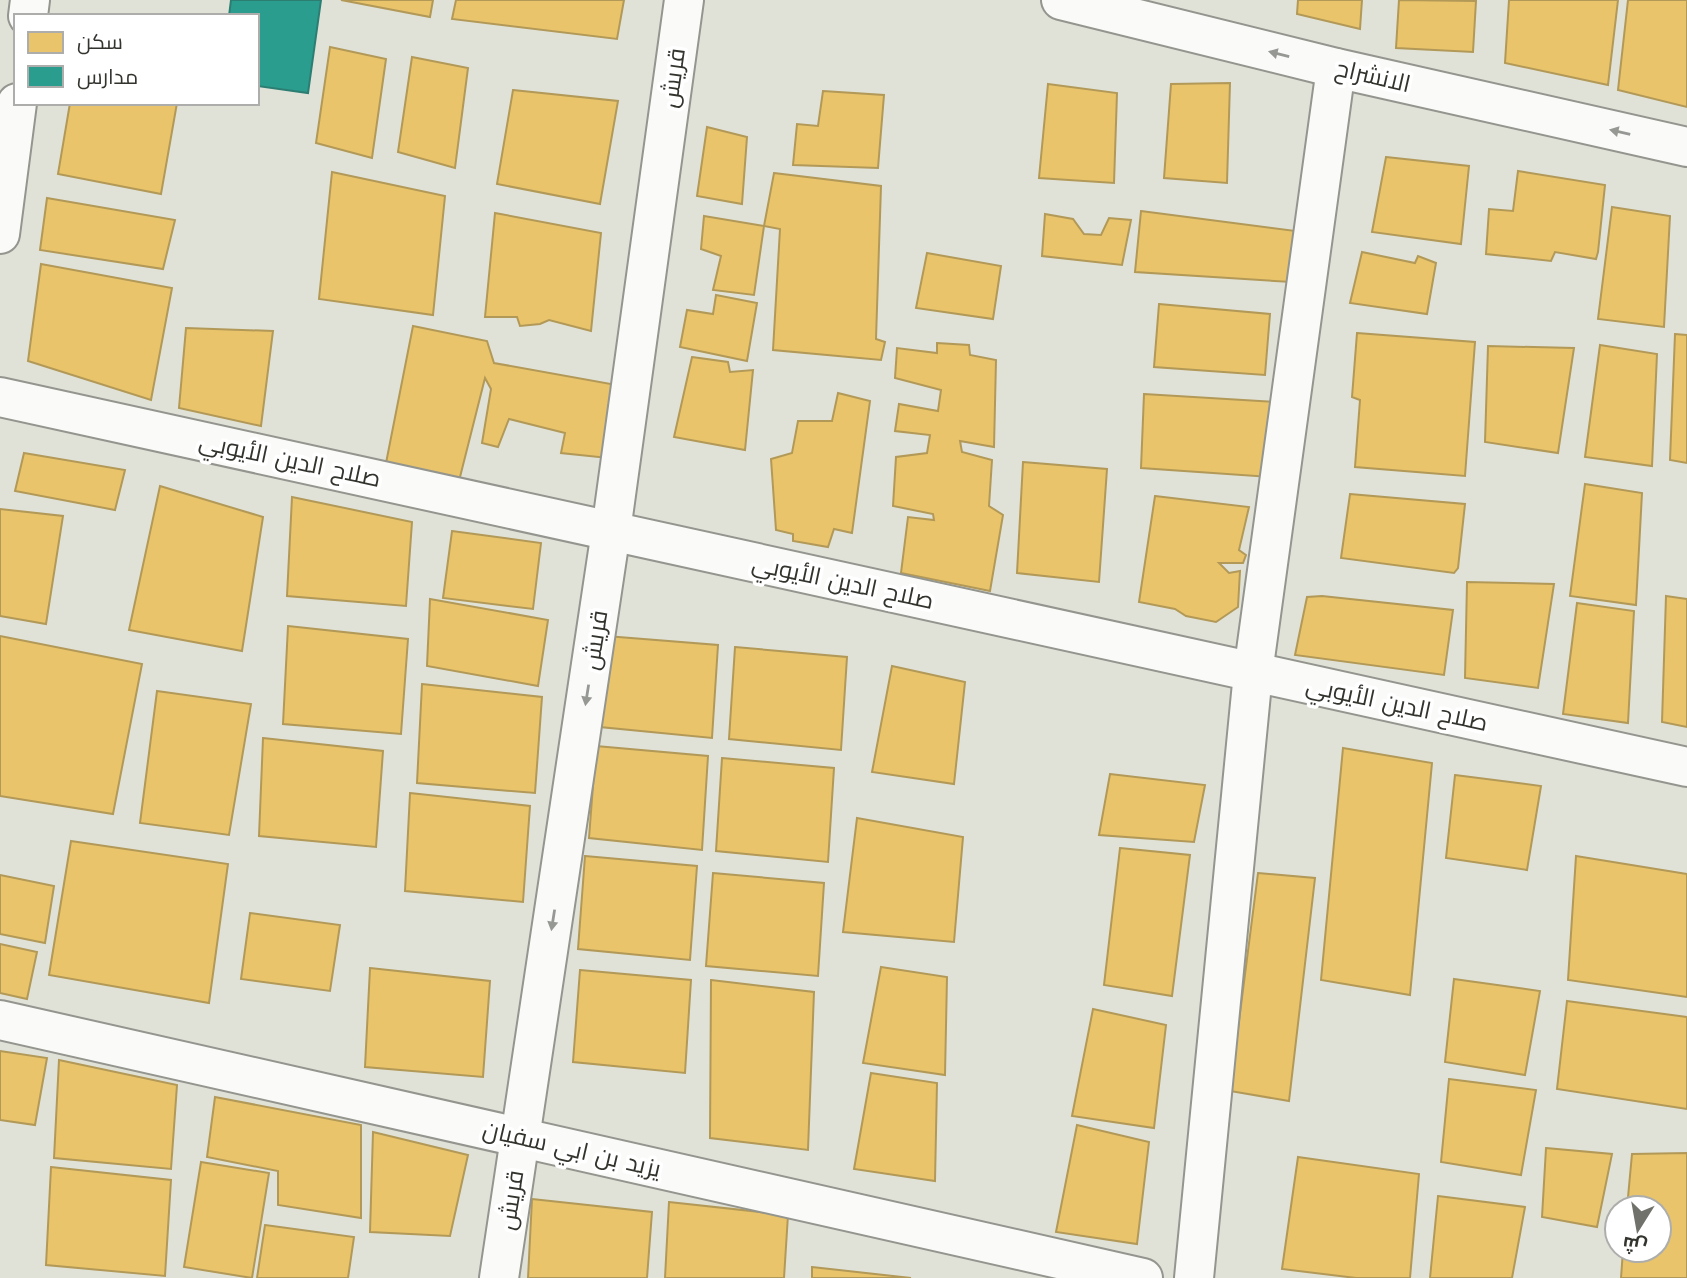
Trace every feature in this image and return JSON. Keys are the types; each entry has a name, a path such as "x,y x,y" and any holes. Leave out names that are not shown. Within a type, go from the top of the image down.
{"street":[{"name":"قريش","path":"499,1278 611,531 684,0"},
{"name":"الانشراح","path":"1061,0 1336,68 1687,147"},
{"path":"1194,1278 1253,673 1336,68"},
{"path":"0,234 17,105"},
{"name":"صلاح الدين الأيوبي","path":"0,397 1687,767"},
{"name":"يزيد بن ابي سفيان","path":"0,1020 1143,1278"}],"building: سكن":[{"path":"341,0 433,0 430,17"},
{"path":"456,0 624,0 617,39 452,19"},
{"path":"1298,0 1362,0 1360,29 1297,14"},
{"path":"1399,0 1476,1 1473,52 1396,48"},
{"path":"1509,0 1618,0 1608,85 1505,63"},
{"path":"1628,0 1687,0 1687,107 1618,90"},
{"path":"330,47 386,59 372,158 316,143"},
{"path":"412,57 468,68 455,168 398,152"},
{"path":"1230,83 1227,183 1164,178 1171,84"},
{"path":"1048,84 1117,93 1114,183 1039,178"},
{"path":"513,90 618,101 600,204 497,184"},
{"path":"823,91 884,95 878,168 793,165 797,124 818,126"},
{"path":"70,105 177,105 161,194 58,174"},
{"path":"707,127 747,137 742,204 697,196"},
{"path":"1386,157 1469,166 1461,244 1372,232"},
{"path":"1518,171 1605,185 1596,259 1555,252 1551,261 1486,254 1489,209 1513,211"},
{"path":"332,172 445,196 433,315 319,299"},
{"path":"774,173 881,186 876,339 885,342 881,360 773,350 780,229 764,226"},
{"path":"47,198 175,220 163,269 40,250"},
{"path":"1612,207 1670,216 1664,327 1598,319"},
{"path":"1141,211 1296,231 1291,282 1135,272"},
{"path":"495,213 601,233 591,331 549,320 520,326 517,317 485,317"},
{"path":"1045,214 1073,219 1084,234 1101,235 1109,218 1131,220 1122,265 1042,256"},
{"path":"704,216 764,226 754,295 713,290 721,256 701,249"},
{"path":"1362,252 1415,263 1418,256 1436,263 1427,314 1350,303"},
{"path":"927,253 1001,266 993,319 916,308"},
{"path":"41,264 172,288 151,400 28,361"},
{"path":"716,295 757,303 747,361 680,347 687,310 713,314"},
{"path":"1159,304 1270,314 1265,375 1154,367"},
{"path":"413,326 487,341 494,363 622,386 608,458 561,453 565,433 509,419 498,447 482,443 491,389 485,378 459,481 386,463"},
{"path":"186,328 273,331 261,426 179,408"},
{"path":"1357,333 1475,342 1465,476 1355,467 1360,400 1352,397"},
{"path":"1675,334 1687,335 1687,463 1670,460"},
{"path":"937,343 969,345 970,355 996,360 994,447 960,441 962,452 992,460 989,506 1003,515 990,591 901,573 908,517 934,520 933,514 893,506 896,457 927,453 930,435 895,431 899,404 938,411 941,390 895,378 897,348 937,353"},
{"path":"1600,345 1657,354 1652,466 1585,457"},
{"path":"1488,346 1574,348 1558,453 1485,442"},
{"path":"692,357 728,362 730,372 753,370 745,450 674,437"},
{"path":"838,393 870,401 852,533 834,529 828,547 793,541 793,534 776,530 771,459 792,453 798,421 832,421"},
{"path":"1144,394 1278,402 1270,477 1141,468"},
{"path":"24,453 125,470 115,510 15,491"},
{"path":"1023,462 1107,469 1099,582 1017,573"},
{"path":"1585,484 1642,493 1636,605 1570,596"},
{"path":"160,486 263,517 242,651 129,630"},
{"path":"1350,494 1465,504 1458,568 1454,573 1341,558"},
{"path":"1155,496 1249,507 1239,550 1246,555 1243,563 1219,563 1229,573 1240,571 1238,607 1216,622 1186,616 1175,609 1139,602"},
{"path":"292,497 412,522 406,606 287,596"},
{"path":"0,509 63,516 46,624 0,616"},
{"path":"452,531 541,543 533,609 443,598"},
{"path":"1467,582 1554,584 1538,688 1465,678"},
{"path":"1322,596 1453,610 1444,675 1295,655 1307,597"},
{"path":"1666,596 1687,599 1687,727 1662,722"},
{"path":"430,599 548,620 538,686 427,666"},
{"path":"1577,603 1634,611 1628,723 1563,714"},
{"path":"288,626 408,639 401,734 283,724"},
{"path":"0,636 142,664 113,814 0,796"},
{"path":"606,636 718,645 712,738 600,727"},
{"path":"735,647 847,657 841,750 729,739"},
{"path":"892,666 965,682 954,784 872,772"},
{"path":"422,684 542,697 535,793 417,783"},
{"path":"157,691 251,704 229,835 140,823"},
{"path":"263,738 383,751 376,847 259,836"},
{"path":"596,746 708,756 702,850 589,838"},
{"path":"1343,748 1432,763 1410,995 1321,980"},
{"path":"722,758 834,768 828,862 716,851"},
{"path":"1110,774 1205,785 1194,842 1099,835"},
{"path":"1455,775 1541,786 1527,870 1446,858"},
{"path":"410,793 530,806 523,902 405,891"},
{"path":"857,818 963,837 954,942 843,932"},
{"path":"71,841 228,864 209,1003 49,975"},
{"path":"1120,848 1190,855 1172,996 1104,985"},
{"path":"585,856 697,866 690,960 578,949"},
{"path":"1576,856 1687,874 1687,997 1568,980"},
{"path":"713,873 824,883 818,976 706,966"},
{"path":"1258,873 1315,878 1289,1101 1230,1091"},
{"path":"0,875 54,886 45,943 0,934"},
{"path":"250,913 340,925 330,991 241,979"},
{"path":"0,944 37,952 27,999 0,993"},
{"path":"881,967 947,977 945,1075 863,1063"},
{"path":"370,968 490,981 483,1077 365,1067"},
{"path":"580,970 691,980 685,1073 573,1062"},
{"path":"1454,979 1540,991 1525,1075 1445,1062"},
{"path":"711,980 814,992 808,1150 710,1138"},
{"path":"1567,1001 1687,1017 1687,1109 1557,1089"},
{"path":"1093,1009 1166,1025 1154,1128 1072,1116"},
{"path":"0,1051 47,1058 35,1125 0,1120"},
{"path":"59,1060 177,1085 171,1169 54,1158"},
{"path":"871,1073 937,1083 935,1181 854,1169"},
{"path":"1449,1079 1536,1090 1521,1175 1441,1162"},
{"path":"215,1097 361,1125 361,1218 278,1205 278,1171 207,1157"},
{"path":"1077,1125 1149,1142 1137,1244 1056,1232"},
{"path":"373,1132 468,1155 450,1236 370,1232"},
{"path":"1546,1148 1612,1154 1597,1227 1542,1217"},
{"path":"1687,1153 1687,1278 1621,1278 1622,1264 1673,1264 1673,1194 1628,1194 1632,1154"},
{"path":"1298,1157 1419,1174 1410,1278 1356,1278 1282,1269"},
{"path":"201,1162 269,1173 252,1278 184,1267"},
{"path":"51,1167 171,1180 165,1276 46,1265"},
{"path":"1438,1196 1525,1207 1512,1278 1430,1278"},
{"path":"532,1199 652,1212 647,1278 528,1278"},
{"path":"669,1202 788,1215 784,1278 665,1278"},
{"path":"265,1225 354,1237 348,1278 257,1278"},
{"path":"812,1267 911,1278 812,1278"}],"building: مدارس":[{"path":"231,0 321,0 308,93 259,86 259,14 229,14"}]}
